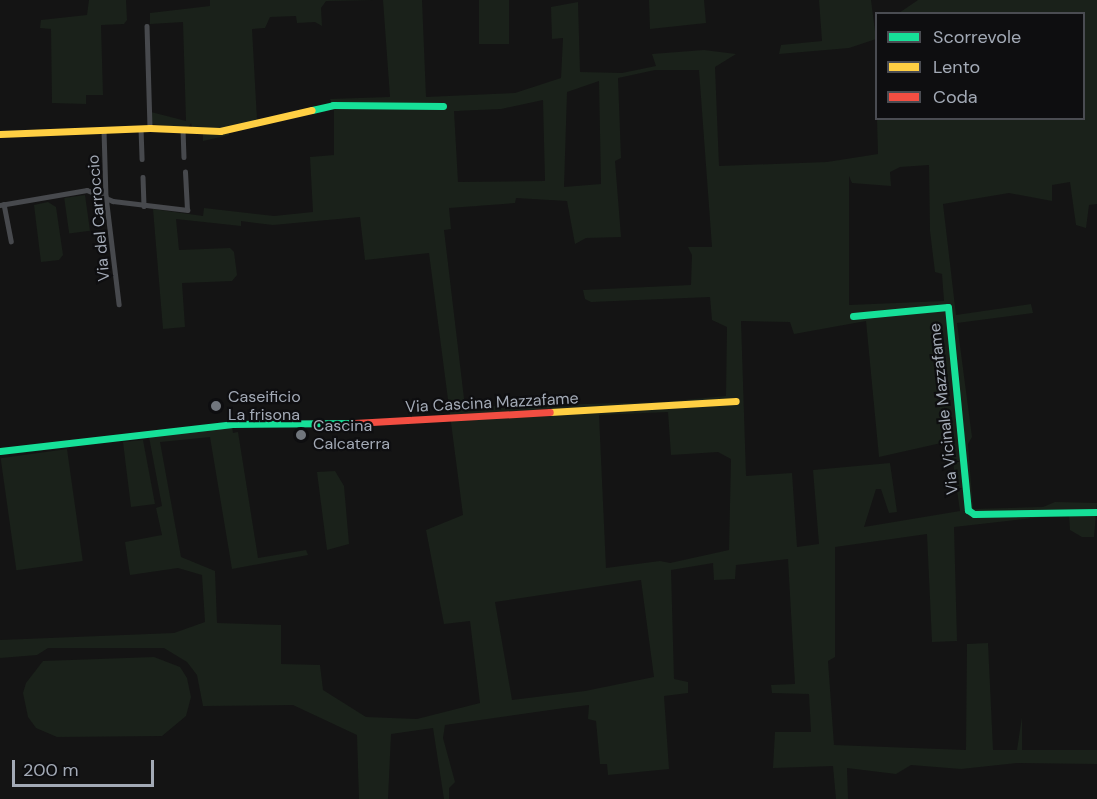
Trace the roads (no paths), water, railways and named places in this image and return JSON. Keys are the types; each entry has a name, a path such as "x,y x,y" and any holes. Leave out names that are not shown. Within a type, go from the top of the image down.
{"street":[{"path":"147,26 150,128"},
{"path":"0,134 141,128 223,130 333,105 443,106"},
{"path":"141,128 142,159"},
{"path":"183,129 184,157"},
{"name":"Via del Carroccio","path":"104,130 107,198 119,304"},
{"path":"11,241 2,205 80,190 144,206 187,210 185,172"},
{"path":"143,177 144,206"},
{"name":"Via Vicinale Mazzafame","path":"853,316 948,307 968,510 974,514 1097,512"},
{"name":"Via Cascina Mazzafame","path":"0,451 232,424 310,426 736,401"}],"place":[{"name":"Caseificio La frisona","path":"216,406"},
{"name":"Cascina Calcaterra","path":"301,435"}]}
